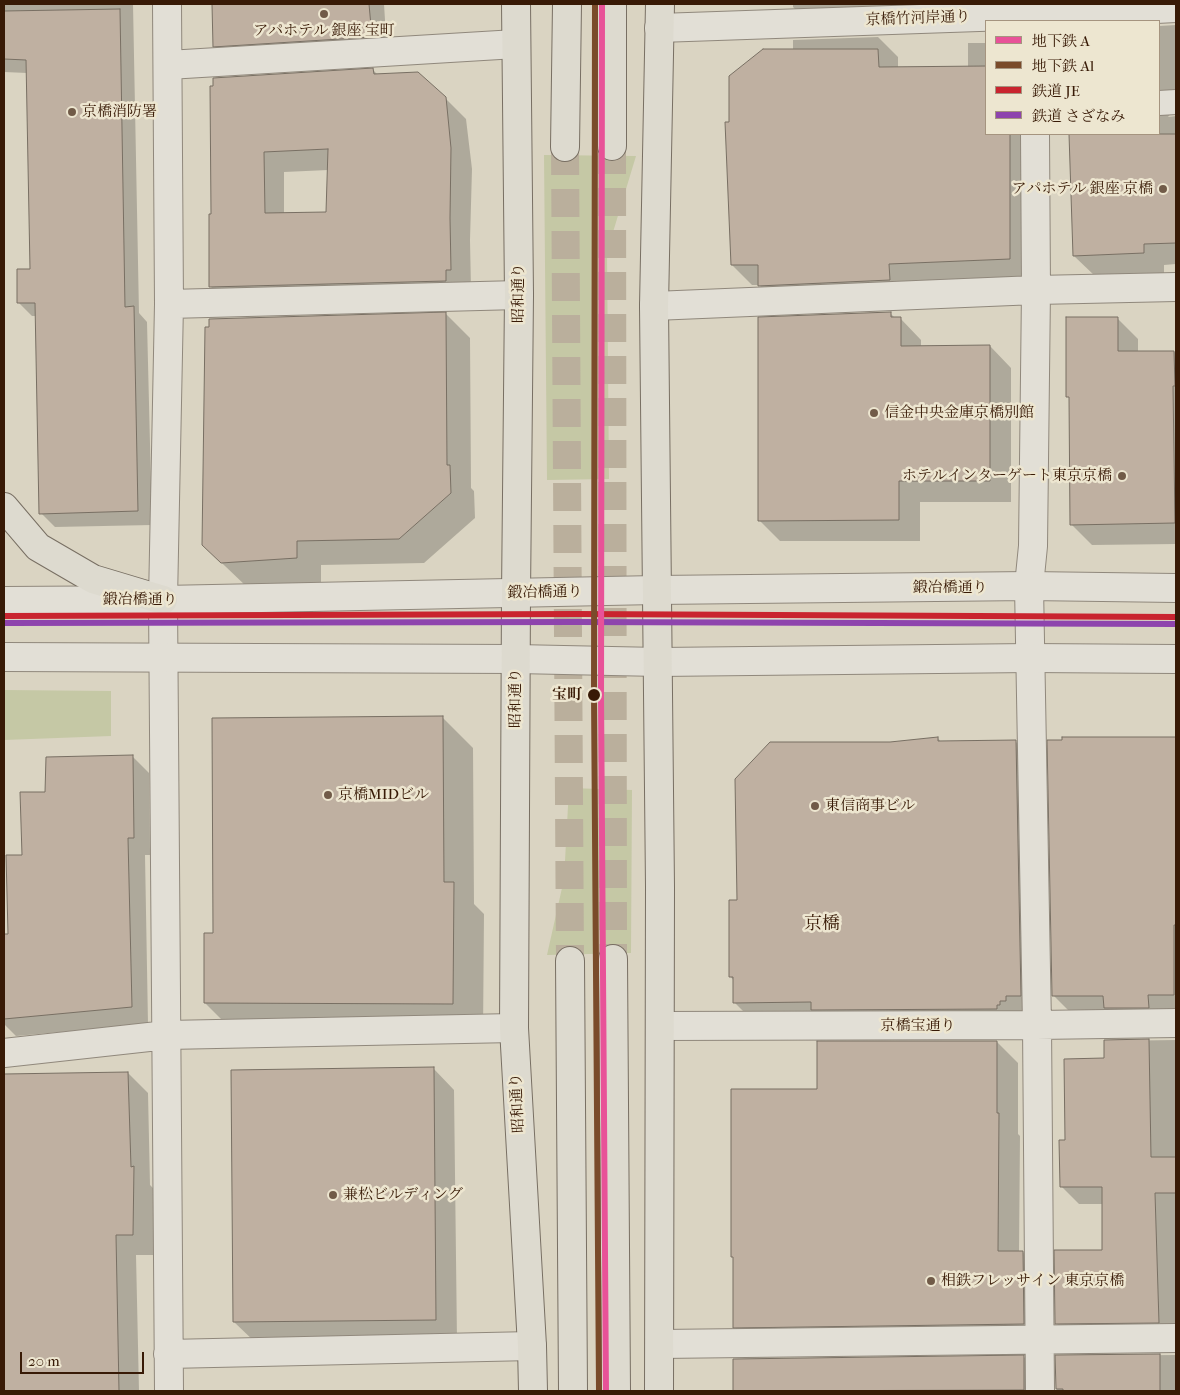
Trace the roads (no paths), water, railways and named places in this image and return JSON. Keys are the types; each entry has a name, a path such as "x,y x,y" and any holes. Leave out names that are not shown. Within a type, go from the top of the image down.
{"main road":[{"name":"昭和通り","path":"516,4 519,295 514,1028 533,1391"},
{"path":"566,4 566,147"},
{"path":"612,4 612,146"},
{"path":"659,1391 659,662 656,590 654,306 660,16"},
{"path":"4,507 38,547 93,579 163,600"},
{"path":"613,959 616,1391"},
{"path":"570,961 573,1391"}],"street":[{"path":"167,4 169,304 163,600 168,1391"},
{"name":"京橋竹河岸通り","path":"660,16 1037,13 1176,8"},
{"path":"168,65 516,44"},
{"path":"1035,135 1036,290 1033,546 1029,586 1037,1026 1040,1391"},
{"path":"654,306 1036,290 1176,287"},
{"path":"169,304 519,295"},
{"name":"鍛冶橋通り","path":"4,601 163,600 656,590 1029,586 1176,588"},
{"path":"4,657 516,658 659,662 1030,658 1176,659"},
{"name":"京橋宝通り","path":"660,1026 1037,1026 1176,1023"},
{"path":"4,1053 167,1035 514,1028"},
{"path":"660,1344 1176,1338"},
{"path":"168,1354 532,1346"}],"lane":[{"path":"1160,103 1176,102"}],"tunnel":[{"path":"612,146 613,959"},
{"path":"565,147 570,961"}],"metro line":[{"name":"Al","path":"595,4 594,694 599,1391"},
{"name":"A","path":"602,4 601,694 606,1391"}],"rail line":[{"name":"JE","path":"4,616 577,614 1176,617"},
{"name":"さざなみ","path":"4,623 1176,624"}],"place":[{"name":"アパホテル 銀座 宝町","path":"324,14"},
{"name":"京橋消防署","path":"72,112"},
{"name":"アパホテル 銀座 京橋","path":"1163,189"},
{"name":"信金中央金庫京橋別館","path":"874,413"},
{"name":"ホテルインターゲート東京京橋","path":"1122,476"},
{"name":"宝町","path":"594,695"},
{"name":"京橋MIDビル","path":"328,795"},
{"name":"東信商事ビル","path":"815,806"},
{"name":"兼松ビルディング","path":"333,1195"},
{"name":"相鉄フレッサイン 東京京橋","path":"931,1281"}],"district":[{"name":"京橋","path":"822,925"}]}
